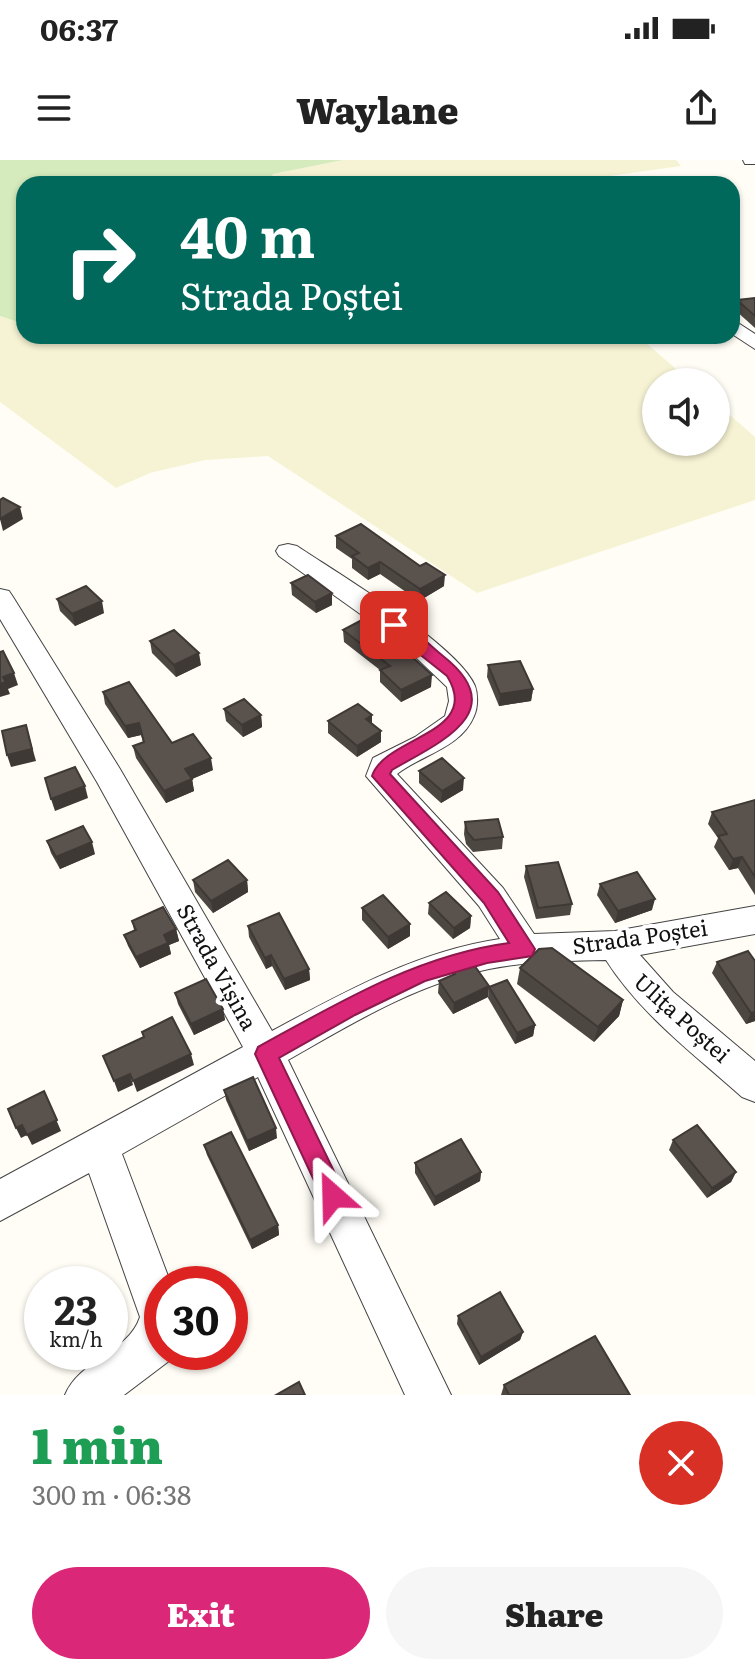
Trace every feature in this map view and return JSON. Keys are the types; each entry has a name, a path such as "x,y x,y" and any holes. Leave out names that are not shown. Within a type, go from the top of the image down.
{"street":[{"path":"288,551 394,625 452,672 461,685 463,700 459,719 439,735 384,766 381,776 491,897 525,949"},
{"name":"Strada Vișina","path":"0,597 109,777 266,1054 428,1395"},
{"name":"Strada Poștei","path":"0,1201 347,1008 420,974 487,955 525,949 615,945 755,920"},
{"name":"Ulița Poștei","path":"615,945 628,968 653,997 755,1085"},
{"path":"99,1146 144,1268"},
{"path":"88,1395 144,1352"}],"shaded area":[{"path":"343,160 676,160 681,166 610,176 273,174"},
{"path":"0,316 16,321 16,344 647,344 675,368 642,368 642,456 730,456 730,415 755,437 755,500 477,593 268,456 205,460 150,473 116,488 0,402"}],"green space":[{"path":"0,160 343,160 272,176 16,176 16,321 0,316"}],"building":[{"path":"755,298 755,316 740,303 740,300"},
{"path":"3,498 20,507 0,519 0,500"},
{"path":"361,524 420,566 426,563 445,575 420,589 380,562 368,568 352,556 359,553 336,536"},
{"path":"308,575 332,593 315,602 291,583"},
{"path":"86,586 102,601 72,614 57,599"},
{"path":"360,621 408,657 411,656 432,675 401,690 380,670 390,666 343,630"},
{"path":"174,630 199,653 174,665 150,641"},
{"path":"3,651 14,673 3,677 6,682 0,684 0,652"},
{"path":"520,661 533,689 500,694 488,665"},
{"path":"129,682 172,743 193,734 211,758 185,769 192,779 164,791 133,746 144,742 139,723 125,726 103,692"},
{"path":"244,699 261,715 242,725 224,709"},
{"path":"358,704 372,715 366,719 381,731 357,746 328,721"},
{"path":"26,725 32,749 7,755 2,731"},
{"path":"442,758 464,778 442,791 419,771"},
{"path":"75,767 85,786 51,799 45,778"},
{"path":"755,800 755,877 742,857 733,859 718,836 727,834 712,812"},
{"path":"498,819 503,837 474,840 467,832 465,822"},
{"path":"83,826 92,842 56,857 47,841"},
{"path":"228,860 247,880 211,901 193,880"},
{"path":"558,862 572,904 538,908 526,866"},
{"path":"637,872 655,899 618,911 600,884"},
{"path":"446,892 471,916 454,928 429,903"},
{"path":"383,895 410,924 388,937 362,908"},
{"path":"163,907 176,929 164,935 168,943 136,957 124,935 136,930 132,921"},
{"path":"279,913 309,969 284,979 271,955 265,958 248,926"},
{"path":"552,948 623,1000 598,1027 520,968 539,949"},
{"path":"748,951 755,961 755,1012 751,1013 717,962"},
{"path":"474,965 489,986 454,1003 439,981 455,974 453,971"},
{"path":"206,979 223,1009 191,1024 175,993"},
{"path":"507,980 535,1025 517,1033 489,987"},
{"path":"172,1017 191,1054 133,1081 130,1074 114,1081 103,1056 144,1037 142,1032"},
{"path":"253,1077 276,1128 247,1141 224,1090"},
{"path":"44,1091 57,1120 27,1135 22,1125 16,1128 8,1109"},
{"path":"697,1125 736,1172 712,1188 673,1140"},
{"path":"231,1132 278,1225 250,1240 204,1145"},
{"path":"461,1139 481,1172 435,1197 415,1163"},
{"path":"500,1292 523,1332 481,1357 458,1316"},
{"path":"595,1336 630,1395 509,1395 504,1385"},
{"path":"299,1382 305,1395 276,1395"}],"route":[{"path":"333,1196 266,1054 347,1008 420,974 457,962 525,949 491,897 381,776 384,766 439,735 459,719 463,700 461,685 452,672 394,625"}]}
